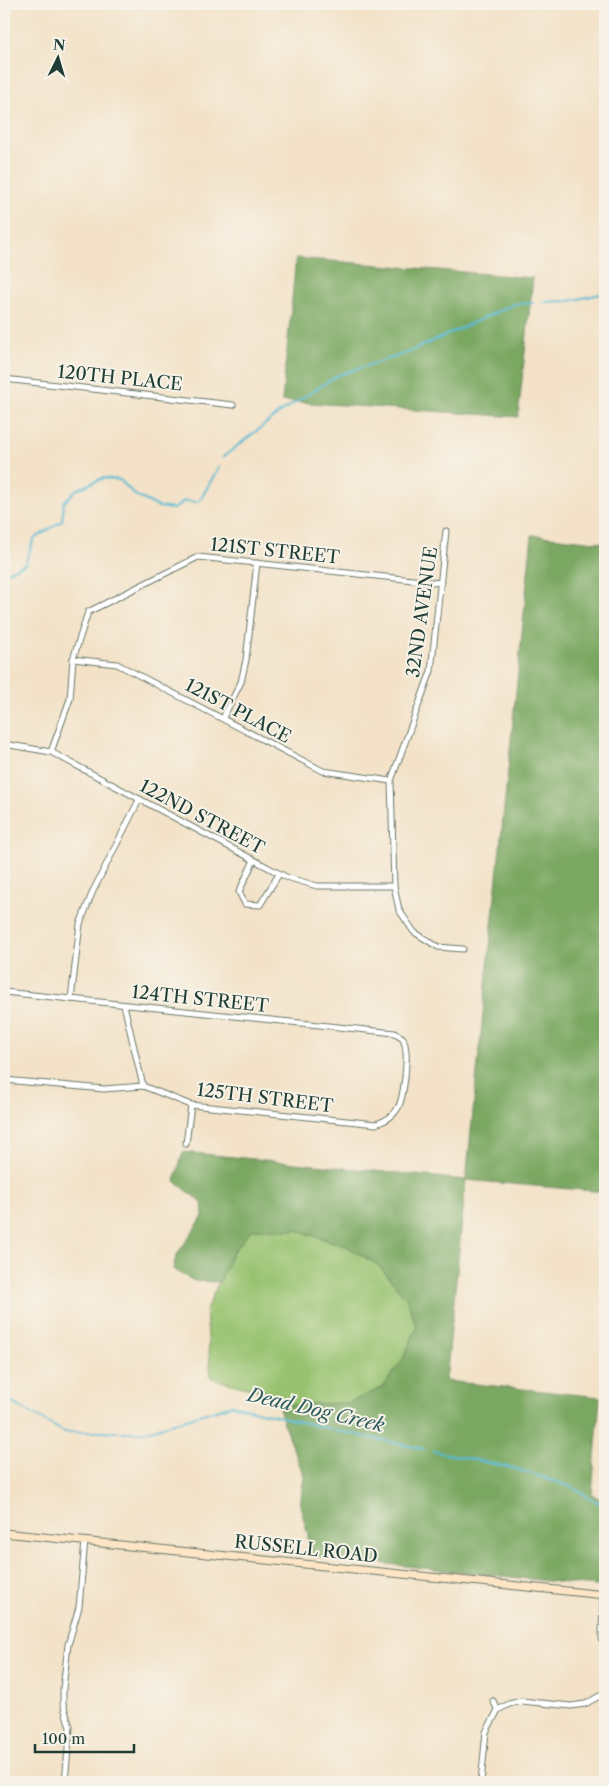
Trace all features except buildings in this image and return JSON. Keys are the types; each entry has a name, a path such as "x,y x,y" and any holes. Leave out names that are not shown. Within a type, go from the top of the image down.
{"street":[{"name":"120TH PLACE","path":"4,380 233,405"},
{"name":"32ND AVENUE","path":"446,531 431,671 391,781 394,886 399,910 414,932 438,947 463,949"},
{"name":"121ST STREET","path":"73,659 88,612 198,557 441,583"},
{"path":"223,718 241,682 246,660 257,563"},
{"path":"51,752 70,699 73,659"},
{"name":"121ST PLACE","path":"73,659 117,664 323,771 391,781"},
{"name":"122ND STREET","path":"4,744 51,752 279,874 318,886 394,886"},
{"path":"71,998 80,924 93,891 139,800"},
{"path":"254,860 239,892 245,904 260,905 279,874"},
{"name":"124TH STREET","path":"4,992 395,1033 403,1038 407,1048 403,1099 395,1113 387,1120 376,1124"},
{"path":"124,1006 143,1086"},
{"name":"125TH STREET","path":"4,1080 104,1089 143,1086 191,1105 376,1124"},
{"path":"186,1144 191,1105"},
{"name":"RUSSELL ROAD","path":"4,1533 604,1595"},
{"path":"65,1782 70,1727 63,1707 63,1689 68,1645 78,1607 85,1541"},
{"path":"604,1595 602,1637 605,1654"},
{"path":"481,1782 486,1732 498,1710 509,1704 521,1701 571,1706 585,1704 605,1694"},
{"path":"493,1701 498,1710"}],"green space":[{"path":"296,258 533,278 518,417 282,401"},
{"path":"532,535 605,543 605,1192 466,1180"},
{"path":"183,1152 466,1180 446,1381 600,1397 592,1494 605,1502 605,1587 311,1556 307,1552 308,1534 300,1506 304,1475 289,1439 278,1405 348,1403 382,1388 402,1361 417,1327 406,1298 378,1265 346,1246 296,1230 252,1229 232,1253 220,1282 194,1281 173,1269 176,1256 203,1216 202,1203 175,1181"},
{"path":"252,1229 296,1230 346,1246 378,1265 406,1298 417,1327 402,1361 382,1388 348,1403 283,1405 273,1393 211,1378 206,1310 232,1253"}],"waterway":[{"path":"542,302 569,301 605,293"},
{"path":"223,457 281,412 338,375 407,353 514,304 533,303"},
{"path":"4,576 9,571 25,564 34,539 62,521 64,502 76,490 103,478 120,480 136,496 159,507 174,509 184,501 199,502 219,467"},
{"name":"Dead Dog Creek","path":"4,1398 64,1432 144,1432 232,1405 343,1432 424,1449"},
{"name":"Dead Dog Creek","path":"433,1451 513,1468 572,1487 605,1507"}]}
